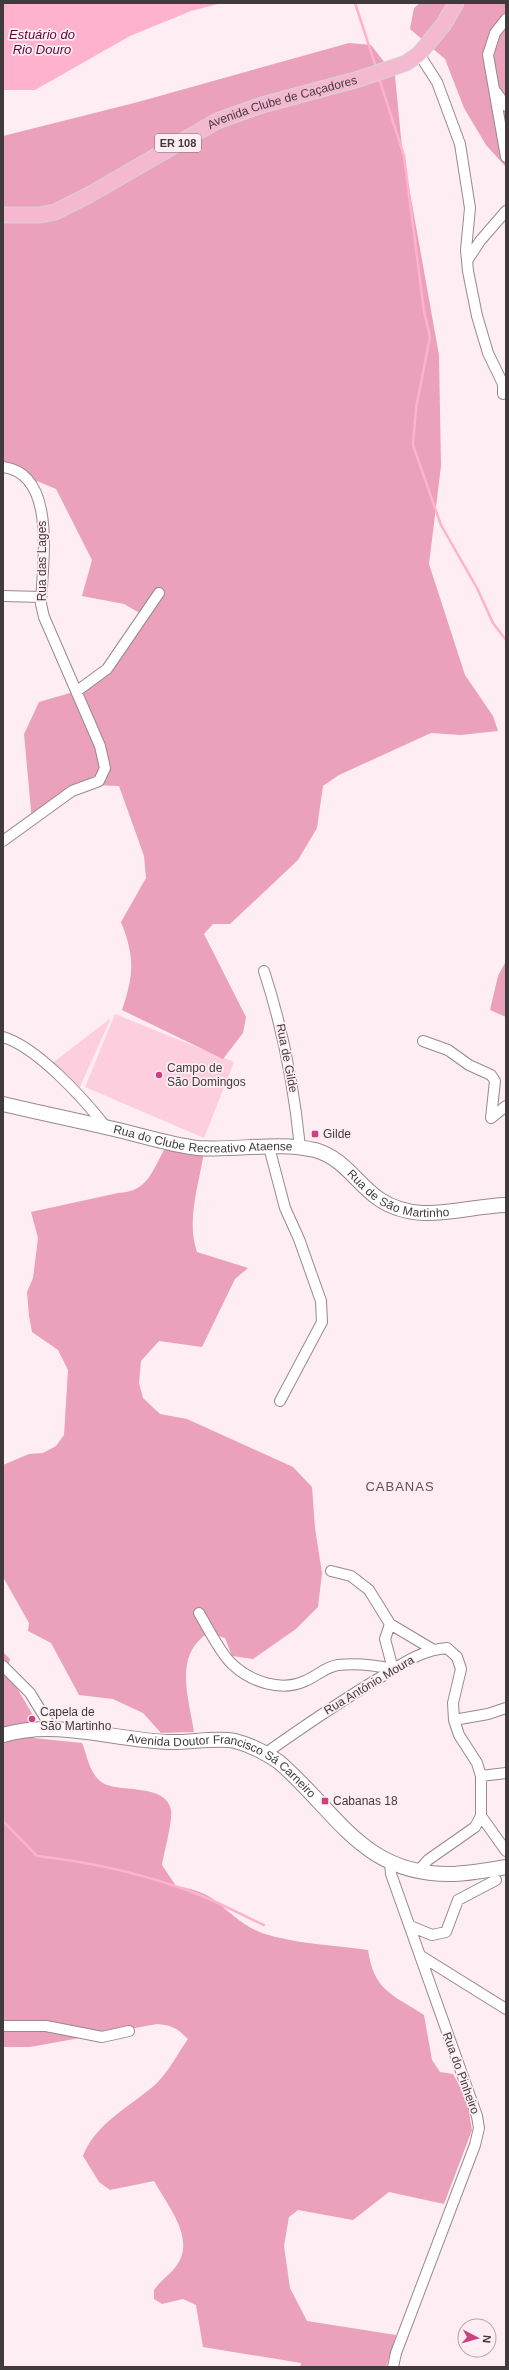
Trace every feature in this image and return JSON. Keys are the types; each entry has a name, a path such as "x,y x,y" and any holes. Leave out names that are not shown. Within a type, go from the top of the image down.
{"main road":[{"name":"Avenida Clube de Caçadores","path":"3,215 40,215 55,212 76,202 217,122 262,106 359,79 406,63 418,54 444,24 456,3"}],"street":[{"path":"506,19 495,33 488,55 506,157"},
{"path":"418,54 437,82 460,144 470,208 466,250 476,316 488,353 503,384 503,394"},
{"path":"494,88 506,106"},
{"path":"467,261 480,241 506,211"},
{"name":"Rua das Lages","path":"3,467 23,474 33,485 40,499 42,522 41,597 44,617 77,691 103,758 105,768 102,778 67,794 3,841"},
{"path":"77,691 107,669 159,593"},
{"path":"3,596 41,597"},
{"name":"Rua de Gilde","path":"264,971 277,1012 295,1096 300,1148"},
{"path":"3,1037 24,1046 40,1059 91,1107 106,1127"},
{"path":"423,1041 448,1050 469,1065 491,1074 495,1081 492,1118 506,1106"},
{"name":"Rua do Clube Recreativo Ataense","path":"3,1104 106,1127 180,1146 219,1149 285,1145 300,1148"},
{"path":"269,1147 285,1208 299,1239 321,1301 322,1322 280,1401"},
{"name":"Rua de São Martinho","path":"300,1148 330,1156 343,1164 366,1189 380,1199 406,1210 439,1214 506,1206"},
{"path":"331,1571 351,1576 369,1590 390,1624 432,1649 446,1648 458,1657 461,1670 453,1703 454,1720 459,1735 477,1763 481,1776 481,1816 475,1826 428,1860 418,1871"},
{"path":"199,1613 231,1663 263,1682 288,1686 305,1681 325,1669 338,1665 373,1665 393,1669 385,1638 390,1624"},
{"name":"Rua António Moura","path":"266,1753 344,1698 393,1669 432,1649"},
{"path":"3,1666 30,1693 52,1729"},
{"path":"454,1720 488,1714 506,1708"},
{"name":"Avenida Doutor Francisco Sá Carneiro","path":"3,1735 29,1729 52,1729 82,1730 117,1737 169,1742 235,1741 266,1753 288,1769 363,1846 390,1863 418,1871 454,1874 506,1868"},
{"path":"481,1776 506,1773"},
{"path":"481,1816 506,1851"},
{"name":"Rua do Pinheiro","path":"390,1863 391,1874 477,2116 479,2128 475,2145 398,2349 393,2367"},
{"path":"410,1926 432,1935 446,1932 458,1900 496,1880"},
{"path":"421,1956 506,2009"},
{"path":"3,2026 46,2026 102,2037 129,2031"},
{"name":"Rua do Pinheiro","path":"398,2349 400,2367"}],"shaded area":[{"path":"420,3 506,3 506,167 486,145 464,108 445,59 410,29 414,8"},
{"path":"349,43 371,45 395,76 402,148 439,355 441,466 429,564 465,675 493,716 498,731 461,735 431,733 339,775 323,786 317,828 298,860 230,924 213,924 204,934 246,1017 243,1033 223,1059 122,1010 131,976 131,956 126,934 121,922 146,878 144,856 119,786 90,785 56,808 32,821 24,734 39,702 84,689 120,660 143,615 124,604 82,596 92,560 56,489 3,467 3,136 138,102"},
{"path":"506,961 506,1017 490,1010 498,976"},
{"name":"Campo de São Domingos","path":"115,1014 234,1062 204,1138 85,1087"},
{"path":"111,1018 79,1089 51,1064"},
{"path":"165,1148 204,1152 194,1202 193,1215 194,1240 197,1252 248,1268 235,1279 202,1347 159,1341 141,1361 139,1383 143,1398 160,1414 187,1419 293,1467 312,1487 315,1528 322,1573 318,1607 296,1629 253,1659 232,1656 225,1638 208,1633 197,1642 190,1653 186,1678 194,1732 161,1733 143,1713 113,1699 79,1695 51,1643 28,1631 29,1623 3,1577 3,1465 29,1454 43,1453 56,1446 64,1435 68,1370 58,1350 32,1332 29,1316 27,1292 33,1278 38,1238 31,1212 128,1192 136,1189 148,1179"},
{"path":"3,1652 10,1659 7,1671 34,1717 34,1738 82,1743 92,1770 103,1783 120,1788 152,1792 161,1796 167,1801 171,1810 170,1829 162,1865 176,1886 195,1890 209,1896 242,1922 262,1933 288,1940 368,1950 375,1974 386,1990 424,2015 432,2060 440,2072 453,2074 467,2100 472,2130 444,2204 389,2192 353,2220 298,2210 289,2217 284,2246 290,2288 307,2321 396,2335 386,2367 300,2367 301,2363 203,2347 196,2305 183,2299 162,2304 154,2299 154,2290 175,2268 182,2255 182,2233 178,2222 154,2181 110,2190 99,2182 83,2156 89,2144 106,2124 157,2083 161,2078 188,2039 181,2033 167,2025 157,2024 30,2047 3,2047"}],"water":[{"name":"Estuário do Rio Douro","path":"3,3 222,3 191,11 130,36 35,90 3,90"}],"waterway":[{"path":"355,3 376,67"},
{"path":"379,78 404,156 424,311 430,337 416,408 413,445 441,525 477,588 493,623 506,640"},
{"path":"3,1821 37,1856 76,1861 154,1879 219,1903 264,1925"}],"place":[{"name":"Campo de São Domingos","path":"159,1075"},
{"name":"Gilde","path":"315,1134"},
{"name":"Capela de São Martinho","path":"32,1719"},
{"name":"Cabanas 18","path":"325,1801"}],"district":[{"name":"CABANAS","path":"400,1486"}]}
